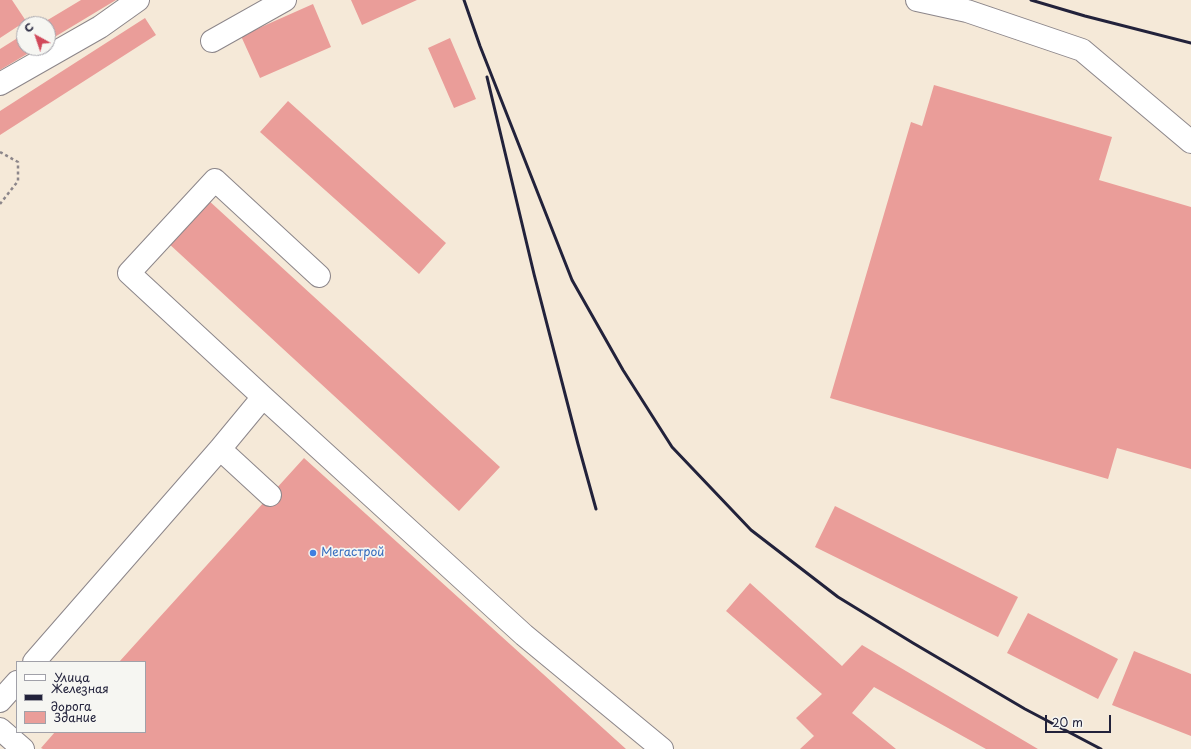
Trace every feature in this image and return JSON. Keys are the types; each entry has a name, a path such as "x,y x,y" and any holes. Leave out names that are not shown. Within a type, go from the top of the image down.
{"street":[{"path":"0,84 100,27 138,0"},
{"path":"212,41 285,0"},
{"path":"917,0 967,11 1082,50 1191,142"},
{"path":"319,276 216,180 129,273 524,635 662,749"},
{"path":"35,661 220,449 263,397"},
{"path":"220,449 270,495"},
{"path":"0,701 16,683"},
{"path":"0,729 23,749"}],"path":[{"path":"0,152 18,162 18,181 0,204"}],"building":[{"path":"0,0 12,0 23,16 16,16 16,28 0,38"},
{"path":"81,0 116,0 56,36 56,16 54,16"},
{"path":"351,0 417,0 362,25"},
{"path":"313,4 331,47 260,78 241,36"},
{"path":"145,18 156,35 0,135 0,111"},
{"path":"450,38 476,99 454,108 428,48"},
{"path":"16,39 16,56 24,56 0,70 0,49"},
{"path":"934,85 1112,137 1099,180 1191,207 1191,469 1117,448 1108,479 830,398 911,122 922,126"},
{"path":"288,101 446,243 419,274 260,132"},
{"path":"207,199 500,467 459,511 167,242"},
{"name":"Мегастрой","path":"304,458 626,749 41,748 54,733 146,733 146,661 120,661"},
{"path":"835,506 1018,597 998,637 815,547"},
{"path":"750,583 842,666 862,645 1038,749 986,749 874,687 852,713 896,749 800,749 814,736 796,718 822,694 726,611"},
{"path":"1028,613 1118,659 1098,699 1007,653"},
{"path":"1134,651 1191,674 1191,736 1112,705"}],"railway":[{"path":"464,0 480,46 572,280 623,370 672,447 751,530 838,597 1025,709 1101,749"},
{"path":"1031,0 1085,16 1191,43"},
{"path":"487,77 534,274 596,509"}],"place":[{"name":"Мегастрой","path":"313,553"}]}
